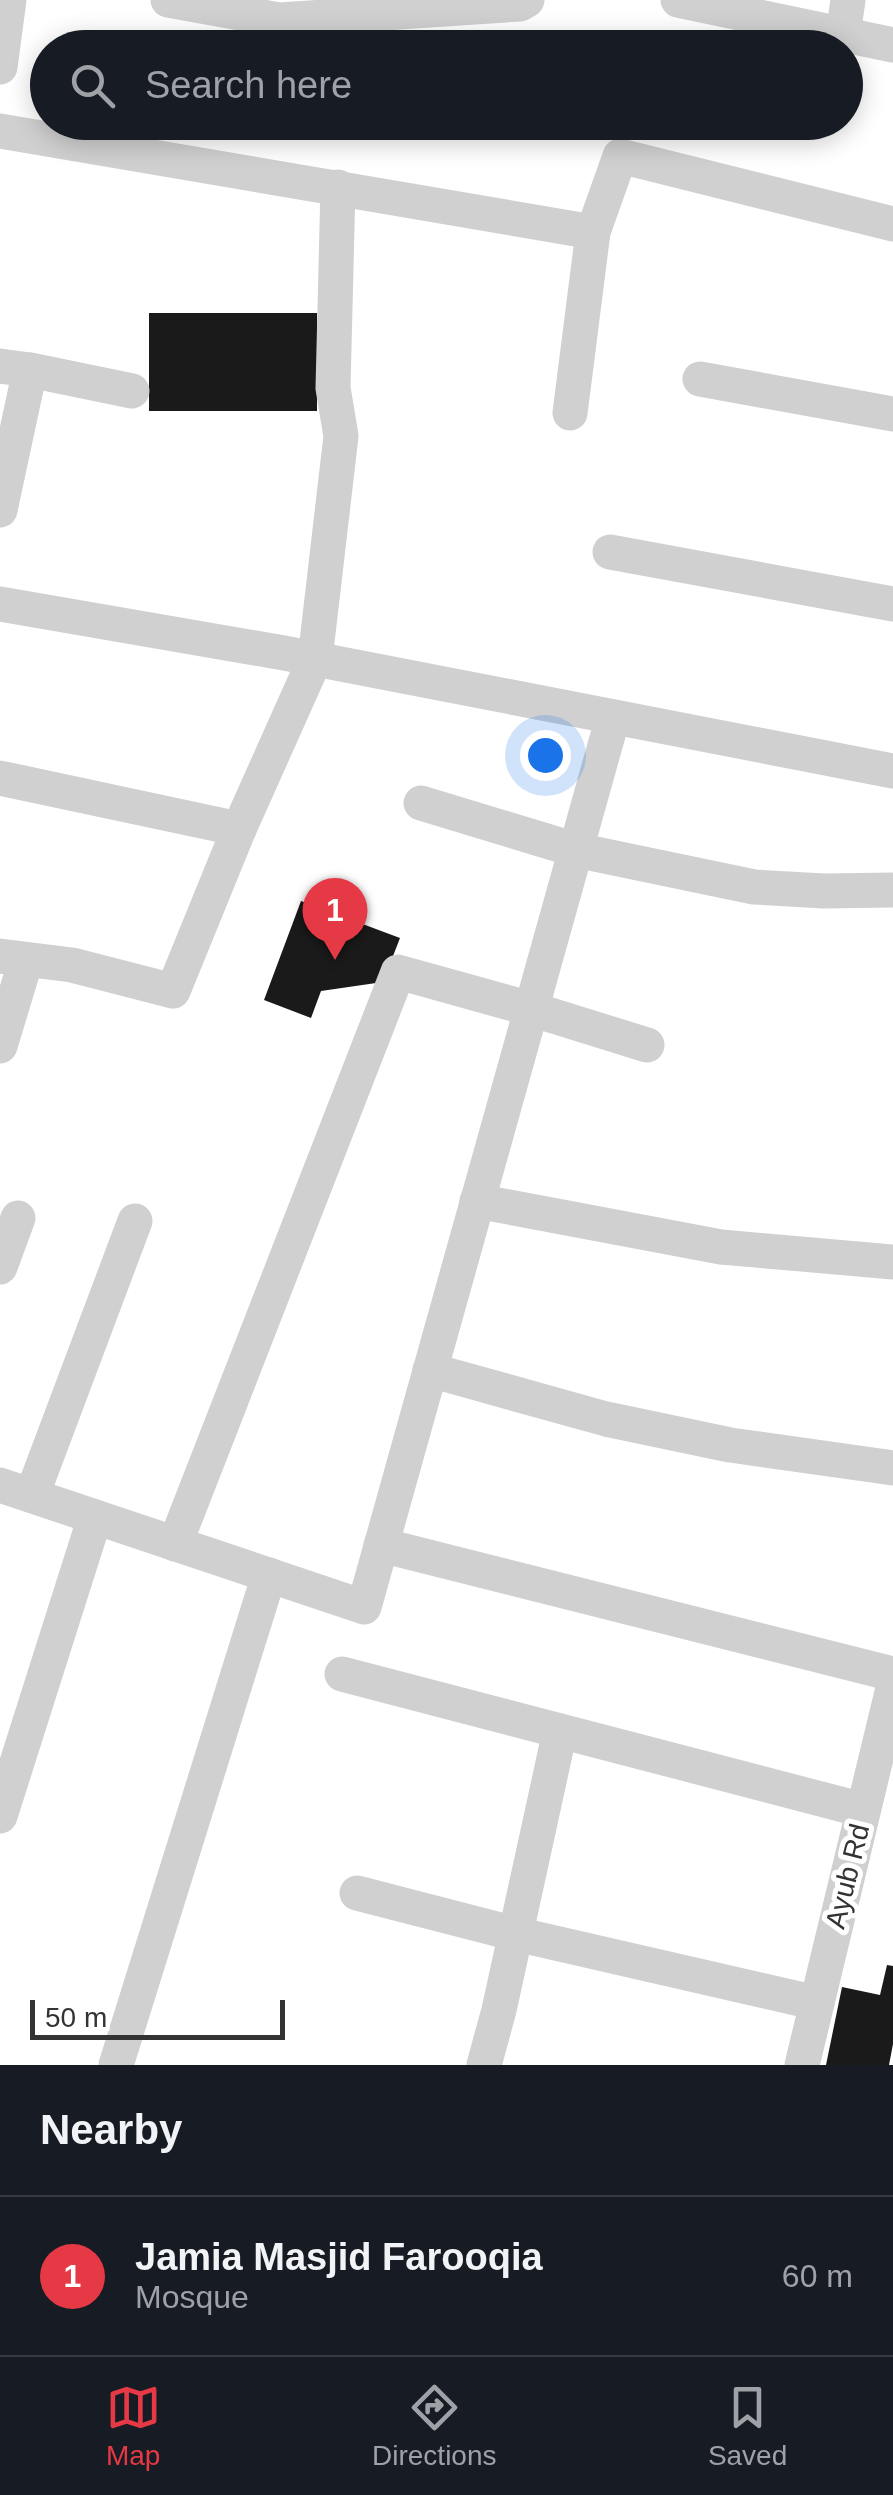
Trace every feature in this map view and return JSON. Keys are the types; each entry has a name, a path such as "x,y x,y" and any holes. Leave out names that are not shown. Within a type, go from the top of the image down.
{"street":[{"path":"0,67 9,0"},
{"path":"168,0 280,10 520,4 526,0"},
{"path":"678,0 846,17 893,45"},
{"path":"0,131 30,136"},
{"path":"54,140 594,232"},
{"path":"570,412 594,232 620,156 893,224"},
{"path":"0,1046 13,958 72,965 173,991 239,829 315,659 341,436 333,388 338,187"},
{"path":"0,510 15,368 132,390"},
{"path":"700,379 893,414"},
{"path":"610,552 893,604"},
{"path":"0,604 315,659 893,771"},
{"path":"135,1221 16,1490 364,1607 613,717"},
{"path":"0,778 239,829"},
{"path":"421,803 576,850 754,888 893,890"},
{"path":"175,1544 398,972 647,1044"},
{"path":"477,1201 721,1248 893,1262"},
{"path":"0,1267 18,1218"},
{"path":"430,1370 606,1419 730,1445 893,1468"},
{"path":"0,1816 95,1517"},
{"path":"381,1545 893,1674"},
{"path":"116,2065 270,1575"},
{"path":"342,1674 864,1810"},
{"name":"Ayub Rd","path":"802,2065 893,1688"},
{"path":"484,2065 560,1731"},
{"path":"357,1893 817,2003"}],"building":[{"path":"149,313 317,313 317,411 149,411"},
{"path":"301,901 400,938 383,982 321,991 311,1018 264,1000"},
{"path":"887,1965 893,1966 893,2044 889,2065 826,2065 842,1987 880,1995"}],"place":[{"name":"Jamia Masjid Farooqia","path":"335,960"}]}
